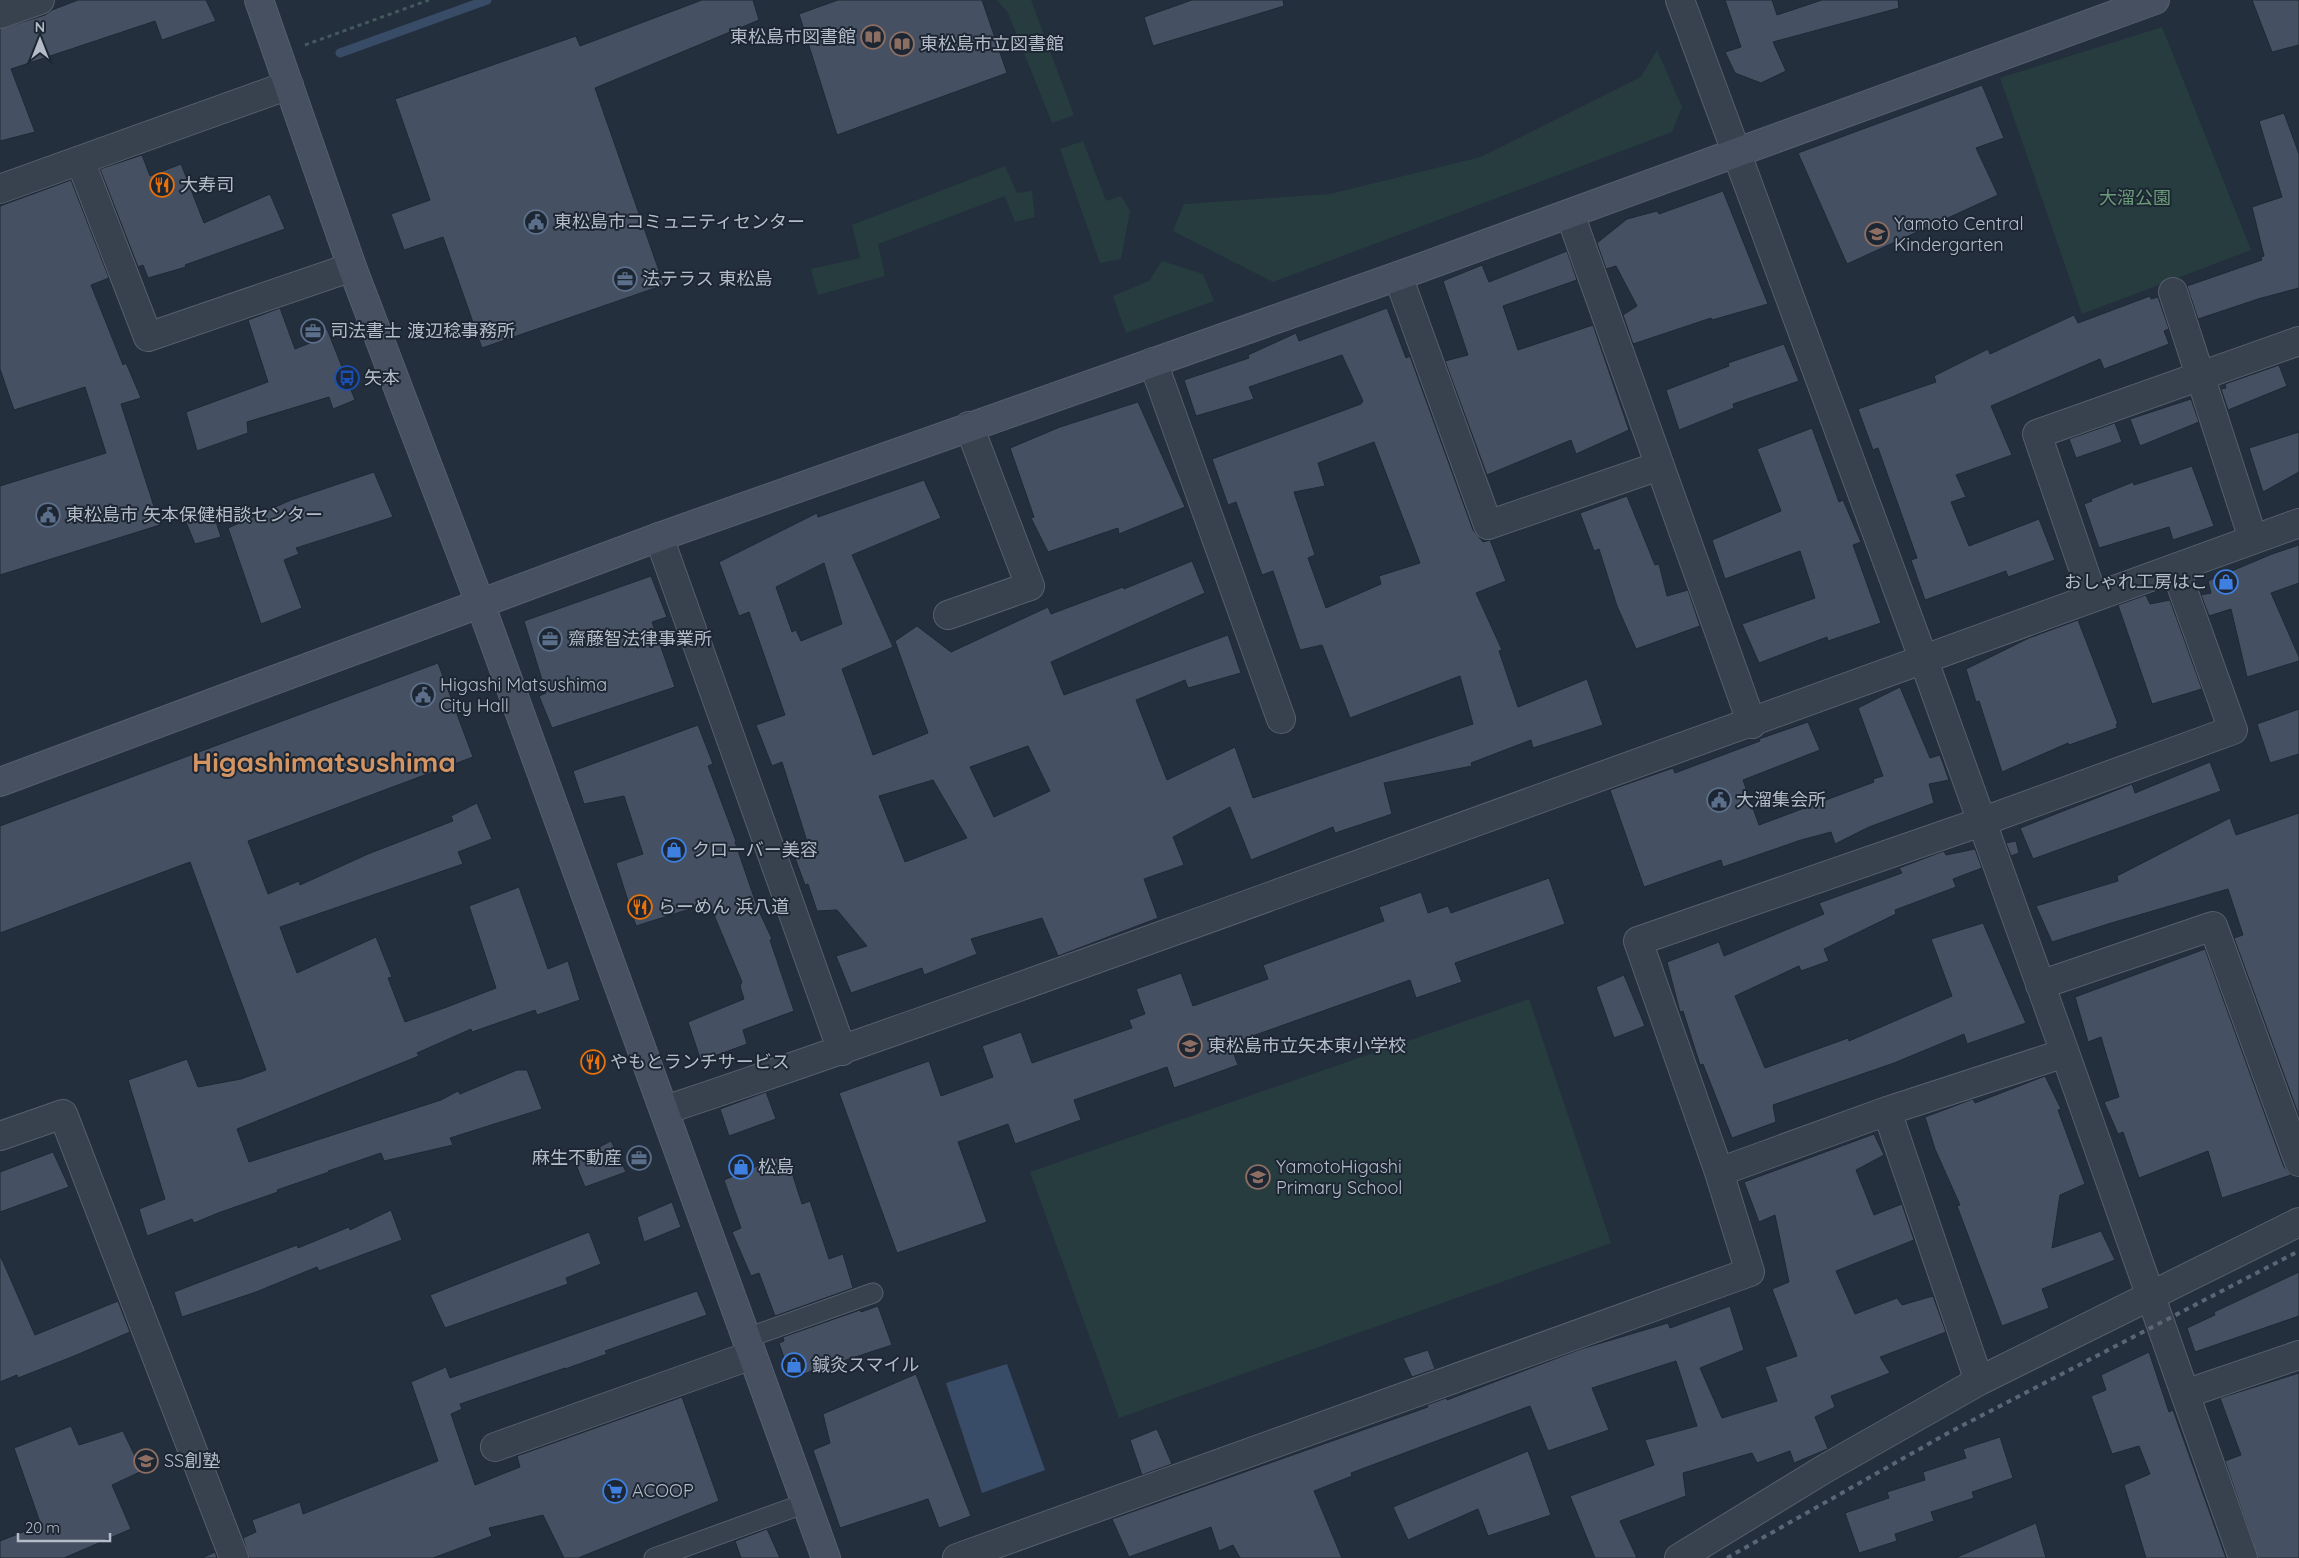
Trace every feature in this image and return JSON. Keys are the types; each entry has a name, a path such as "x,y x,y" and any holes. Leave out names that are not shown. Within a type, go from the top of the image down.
{"street":[{"path":"0,14 40,0"},
{"path":"259,0 352,267 480,603 826,1558"},
{"path":"1680,0 1735,154 1923,658 2243,1558"},
{"path":"0,782 659,537 1398,276 2155,0"},
{"path":"0,189 289,85"},
{"path":"80,160 148,337 352,267"},
{"path":"1570,214 1752,724"},
{"path":"1398,276 1488,525 1659,466"},
{"path":"2173,292 2253,539"},
{"path":"2093,597 2037,434 2299,341"},
{"path":"1153,362 1281,719"},
{"path":"948,615 1030,586 969,426"},
{"path":"664,1110 842,1051 1752,724 1923,658 2299,523"},
{"path":"659,537 842,1051"},
{"path":"957,1558 1750,1272 1719,1172 1638,941 1980,822 2233,730 2175,568"},
{"path":"2040,985 2213,926 2299,1162"},
{"path":"1719,1172 1887,1111 2065,1053"},
{"path":"1887,1111 1979,1381"},
{"path":"0,1136 62,1114 234,1558"},
{"path":"1679,1558 1826,1468 1979,1381 2299,1222"},
{"path":"495,1447 750,1347"},
{"path":"2185,1394 2299,1355"}],"lane":[{"path":"750,1347 873,1293"},
{"path":"654,1558 806,1504"}],"path":[{"path":"279,55 429,0"}],"green space":[{"path":"997,0 1031,0 1074,115 1052,123 1008,13"},
{"name":"大溜公園","path":"2162,27 2251,250 2082,314 2000,78"},
{"path":"1657,50 1682,107 1672,132 1273,282 1173,231 1184,204 1330,194 1481,157 1641,77"},
{"path":"1083,141 1106,201 1121,196 1130,211 1121,259 1100,263 1060,149"},
{"path":"1005,166 1017,193 1032,191 1035,217 1015,222 1005,196 878,244 885,276 818,295 811,269 860,258 852,225"},
{"path":"1162,261 1203,274 1214,301 1126,333 1113,296 1149,281"},
{"path":"1529,999 1611,1243 1119,1418 1030,1172"}],"water":[{"path":"1007,1364 1045,1470 982,1493 946,1383"}],"building":[{"path":"78,0 206,0 216,21 162,40 155,21 11,69 35,132 0,141 0,29 45,15 52,10"},
{"path":"702,0 753,0 759,20 595,88 664,285 482,348 443,237 404,250 391,214 430,200 395,99 576,36 580,46"},
{"name":"東松島市立図書館","path":"838,0 982,0 1007,73 837,135 799,14"},
{"path":"1192,0 1283,0 1284,6 1153,46 1144,17"},
{"path":"1725,0 1772,0 1777,15 1822,0 1898,0 1899,8 1773,42 1786,71 1761,83 1735,73 1725,52 1741,47"},
{"path":"2252,0 2299,0 2299,45 2272,52"},
{"path":"1982,85 2004,138 1976,148 1998,195 1847,264 1798,153"},
{"path":"2284,113 2299,154 2299,288 2258,299 2198,319 2187,286 2262,260 2261,257 2264,256 2252,207 2282,197 2259,121"},
{"path":"142,155 150,176 181,164 204,223 270,194 285,229 185,265 186,267 148,278 143,265 138,267 100,169"},
{"path":"71,180 109,278 91,285 123,365 126,363 141,398 121,404 160,525 0,575 0,486 106,453 85,387 14,410 0,369 0,206"},
{"path":"1723,191 1768,304 1712,320 1711,318 1633,344 1623,315 1637,306 1616,266 1606,269 1597,243 1627,219 1657,211 1659,214"},
{"path":"1567,251 1577,280 1503,306 1518,350 1593,325 1629,430 1576,454 1571,440 1487,475 1445,361 1468,355 1443,281 1482,265 1489,282"},
{"path":"2150,296 2151,299 2158,297 2169,329 2164,331 2169,344 2104,369 2100,359 1991,406 2012,455 1956,475 1966,497 1951,502 1969,546 2039,519 2055,560 2008,577 2006,571 1925,600 1911,560 1917,558 1878,448 1873,450 1858,409 1936,382 1934,376 1988,349 1990,354 2074,315 2078,323"},
{"path":"280,308 295,349 310,343 308,336 327,329 355,400 333,409 329,397 247,422 248,433 197,451 186,412 268,382 248,320"},
{"path":"1387,308 1406,358 1410,356 1473,530 1483,542 1490,540 1506,581 1476,593 1502,650 1499,651 1518,707 1587,679 1603,725 1533,748 1531,740 1471,763 1472,766 1384,783 1392,814 1335,833 1333,827 1251,860 1230,807 1173,837 1184,865 1144,879 1158,918 1058,956 1042,918 971,939 977,954 924,975 922,968 851,993 836,956 867,946 837,910 817,911 808,884 805,885 794,855 810,851 782,762 772,766 756,725 785,715 749,612 739,616 719,562 817,513 818,517 924,480 941,518 852,555 893,647 842,669 873,755 928,733 895,641 917,626 951,652 1048,607 1051,614 1123,587 1124,589 1192,561 1205,593 1051,662 1064,695 1228,635 1241,673 1188,688 1185,680 1136,700 1167,780 1235,747 1253,798 1473,724 1460,676 1350,718 1322,645 1300,650 1273,571 1262,575 1236,502 1228,505 1212,459 1361,404 1363,401 1342,355 1249,387 1254,399 1196,416 1184,380 1249,358 1248,355 1296,333 1299,341","holes":["1374,442 1420,563 1379,576 1381,584 1326,608 1308,558 1315,555 1294,492 1325,486 1318,463","824,563 842,624 801,641 796,630 792,632 776,587","1028,746 1050,791 994,817 970,767","933,780 967,838 905,862 879,796"]},
{"path":"1784,344 1799,381 1733,404 1734,408 1679,430 1666,390 1729,366 1728,363"},
{"path":"2279,365 2287,386 2228,410 2221,389 2226,388 2225,384"},
{"path":"2191,399 2199,422 2140,446 2130,419"},
{"path":"1138,402 1185,507 1119,534 1118,528 1048,552 1031,518 1034,517 1010,448 1060,427"},
{"path":"2115,423 2122,442 2076,458 2069,439"},
{"path":"1812,428 1839,502 1843,500 1861,542 1853,545 1881,623 1828,641 1827,637 1759,663 1742,624 1815,598 1800,551 1725,579 1712,540 1781,511 1757,449"},
{"path":"2299,432 2299,472 2263,492 2249,448"},
{"path":"2192,466 2214,526 2173,540 2169,527 2099,548 2084,504 2092,501 2091,499 2133,482 2134,485"},
{"path":"374,472 393,517 296,548 299,554 284,560 302,608 261,624 228,528 291,500"},
{"path":"1627,496 1655,565 1659,564 1667,596 1688,590 1700,626 1636,649 1617,606 1599,549 1594,551 1580,513"},
{"path":"210,503 221,537 195,544 183,515"},
{"path":"2299,545 2299,583 2271,593 2299,657 2299,661 2247,677 2231,609 2209,616 2201,595 2211,593 2208,581 2272,554"},
{"path":"651,576 667,617 652,622 675,687 552,728 539,696 546,693 524,621"},
{"path":"2146,595 2150,604 2170,600 2202,689 2152,704 2118,605"},
{"path":"2078,620 2118,724 2116,724 2117,728 2069,745 2068,743 2002,772 1979,701 1976,702 1966,669 2029,638"},
{"path":"438,663 473,757 248,841 268,894 299,881 300,885 368,854 453,821 451,816 477,803 492,839 458,852 463,864 280,927 297,973 376,937 392,977 388,978 405,1022 447,1007 496,988 469,906 519,887 548,969 568,961 580,1000 537,1015 535,1010 472,1032 471,1029 417,1053 419,1056 237,1129 249,1162 441,1100 458,1091 460,1094 517,1070 527,1070 542,1109 450,1138 453,1145 384,1161 381,1153 277,1190 278,1192 194,1223 192,1219 147,1236 139,1209 165,1199 128,1080 187,1059 198,1087 241,1079 266,1070 190,862 0,933 0,826"},
{"path":"1900,687 1930,758 1940,755 1949,780 1929,784 1934,803 1869,827 1835,844 1831,832 1801,840 1723,867 1721,860 1644,887 1610,790 1673,768 1675,773 1760,741 1759,739 1808,722 1820,750 1743,780 1759,825 1874,782 1873,779 1883,776 1858,708"},
{"path":"2299,709 2299,754 2270,763 2257,724"},
{"path":"698,725 713,764 708,766 736,841 758,909 772,939 770,940 794,1011 743,1030 747,1044 701,1061 688,1022 744,999 740,986 742,982 709,903 636,926 616,863 643,854 624,796 584,804 573,771"},
{"path":"2210,762 2221,791 2033,859 2020,828 2132,784 2135,793"},
{"path":"2299,813 2299,1116 2234,938 2243,935 2228,889 2052,942 2036,906 2118,881 2117,876 2230,818 2236,835"},
{"path":"2016,841 2019,853 2011,856 2006,843"},
{"path":"1975,849 1982,868 1953,879 1956,887 1895,910 1896,914 1824,949 1829,961 1801,971 1799,966 1735,996 1765,1068 1848,1038 1849,1041 1952,996 1931,939 1983,923 2026,1023 1967,1044 1964,1034 1894,1063 1773,1105 1776,1122 1732,1138 1703,1064 1700,1065 1683,1011 1680,1012 1667,962 1719,942 1724,956 1824,914 1819,903 1902,873 1899,868 1944,851 1946,855"},
{"path":"1549,878 1565,924 1455,963 1462,982 1416,998 1410,980 1230,1044 1238,1065 1174,1088 1167,1067 1074,1100 1081,1120 1015,1144 1008,1124 958,1142 987,1222 897,1253 839,1093 929,1061 941,1096 993,1077 982,1046 1021,1032 1032,1063 1132,1028 1129,1020 1145,1014 1136,989 1181,973 1193,1006 1268,979 1263,965 1384,921 1379,907 1421,892 1428,913 1448,906 1451,913"},
{"path":"2205,949 2284,1167 2291,1175 2222,1198 2208,1151 2139,1178 2123,1132 2118,1134 2104,1102 2119,1097 2101,1037 2088,1042 2075,997"},
{"path":"1624,975 1645,1026 1614,1038 1596,987"},
{"path":"2045,1076 2061,1109 2058,1110 2085,1184 2060,1195 2052,1248 2101,1231 2115,1260 2042,1289 2049,1308 2002,1326 1957,1206 1960,1205 1935,1149 1925,1117 1973,1099 1975,1103"},
{"path":"766,1092 776,1119 729,1136 720,1109"},
{"path":"1874,1134 1884,1155 1856,1170 1874,1215 1902,1204 1914,1240 1836,1271 1855,1314 1897,1298 1902,1305 1933,1296 1946,1332 1880,1357 1890,1373 1831,1396 1835,1407 1815,1417 1828,1449 1794,1463 1790,1451 1757,1463 1752,1453 1683,1473 1686,1496 1620,1521 1637,1558 1595,1558 1570,1496 1654,1465 1645,1440 1697,1426 1676,1361 1592,1388 1609,1430 1548,1451 1530,1406 1351,1473 1352,1476 1314,1491 1342,1558 1240,1558 1233,1545 1219,1551 1211,1527 1129,1557 1112,1519 1428,1407 1427,1405 1446,1398 1447,1400 1581,1349 1668,1323 1670,1328 1730,1306 1744,1350 1700,1368 1722,1418 1777,1401 1765,1367 1797,1356 1772,1289 1789,1282 1775,1215 1759,1222 1744,1182"},
{"path":"611,1141 626,1172 585,1187 574,1160"},
{"path":"53,1152 69,1187 0,1212 0,1172"},
{"path":"786,1154 802,1204 810,1201 829,1259 843,1254 853,1288 775,1316 759,1273 751,1276 732,1232 741,1228 724,1180"},
{"path":"672,1202 681,1227 644,1242 637,1217"},
{"path":"391,1210 402,1240 319,1271 317,1267 256,1292 182,1317 174,1292 297,1245 298,1248 349,1227 350,1230"},
{"path":"589,1232 601,1264 566,1278 568,1284 445,1328 430,1295"},
{"path":"0,1255 35,1335 118,1301 130,1332 18,1378 17,1375 0,1382"},
{"path":"2299,1272 2299,1316 2195,1352 2187,1328 2215,1315 2214,1312"},
{"path":"697,1291 707,1315 605,1351 607,1354 460,1404 462,1409 451,1414 475,1485 520,1467 517,1456 682,1397 719,1501 578,1558 564,1558 543,1515 489,1528 492,1536 433,1558 249,1558 243,1538 256,1532 252,1520 300,1502 303,1514 438,1461 411,1382 446,1367 450,1378"},
{"path":"878,1306 892,1345 791,1378 779,1343 784,1341 783,1337 860,1310 861,1312"},
{"path":"1428,1350 1435,1369 1412,1377 1403,1358"},
{"path":"2149,1352 2169,1412 2173,1410 2226,1558 2146,1558 2124,1485 2150,1474 2139,1446 2112,1454 2091,1396 2106,1390 2101,1375"},
{"path":"2299,1373 2299,1558 2258,1558 2225,1461 2241,1455 2220,1398"},
{"path":"916,1374 971,1516 939,1528 928,1499 840,1528 813,1450 830,1443 823,1414"},
{"path":"71,1426 79,1445 123,1431 142,1471 112,1485 131,1529 64,1558 0,1558 0,1541 41,1525 14,1448"},
{"path":"1157,1429 1172,1464 1142,1475 1130,1440"},
{"path":"2000,1437 2013,1478 1972,1492 1974,1498 1931,1512 1934,1521 1895,1534 1897,1541 1859,1553 1845,1513 1889,1498 1887,1492 1925,1480 1923,1472 1966,1458 1963,1449"},
{"path":"1528,1451 1551,1515 1488,1536 1478,1509 1408,1540 1393,1507"},
{"path":"2036,1523 2046,1558 1955,1558"},
{"path":"767,1529 780,1558 741,1558 735,1541"},
{"path":"215,1552 217,1558 202,1558"}],"waterway":[{"path":"340,53 487,0"}],"railway":[{"path":"1727,1558 1948,1433 2299,1251"}],"place":[{"name":"東松島市図書館","path":"873,37"},
{"name":"東松島市立図書館","path":"902,44"},
{"name":"大寿司","path":"162,185"},
{"name":"東松島市コミュニティセンター","path":"536,222"},
{"name":"Yamoto Central Kindergarten","path":"1877,234"},
{"name":"法テラス 東松島","path":"625,279"},
{"name":"司法書士 渡辺稔事務所","path":"313,331"},
{"name":"矢本","path":"347,378"},
{"name":"東松島市 矢本保健相談センター","path":"48,515"},
{"name":"おしゃれ工房はこ","path":"2226,582"},
{"name":"齋藤智法律事業所","path":"550,639"},
{"name":"Higashi Matsushima City Hall","path":"423,695"},
{"name":"大溜集会所","path":"1719,800"},
{"name":"クローバー美容","path":"674,850"},
{"name":"らーめん 浜八道","path":"640,907"},
{"name":"東松島市立矢本東小学校","path":"1190,1046"},
{"name":"やもとランチサービス","path":"593,1062"},
{"name":"麻生不動産","path":"639,1158"},
{"name":"松島","path":"741,1167"},
{"name":"YamotoHigashi Primary School","path":"1258,1177"},
{"name":"鍼灸スマイル","path":"794,1365"},
{"name":"SS創塾","path":"146,1461"},
{"name":"ACOOP","path":"615,1491"}],"district":[{"name":"Higashimatsushima","path":"324,762"}]}
